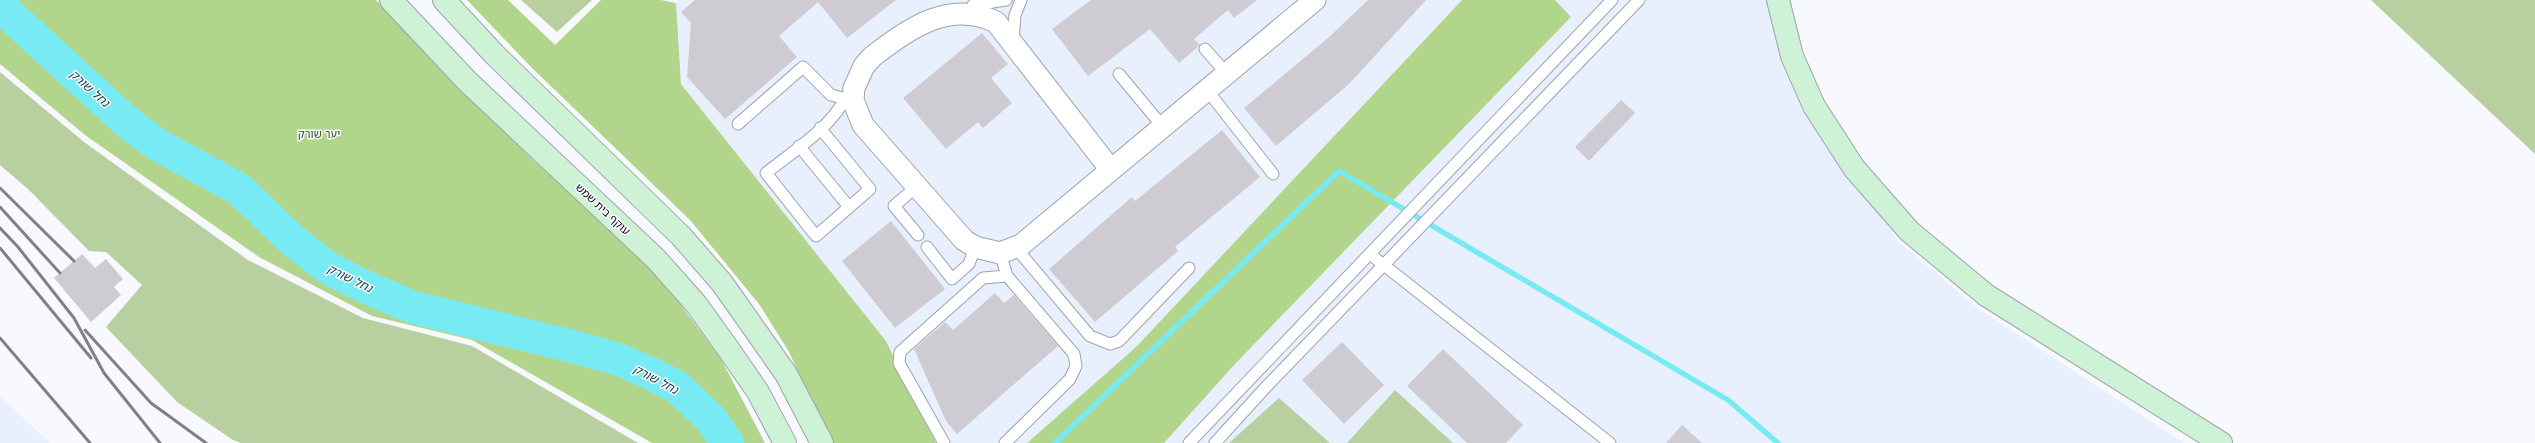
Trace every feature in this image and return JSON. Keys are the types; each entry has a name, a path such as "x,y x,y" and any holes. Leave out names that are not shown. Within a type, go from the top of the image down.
{"main road":[{"name":"עוקף בית שמש","path":"391,0 467,81 656,259 696,304 729,350 758,392 785,443"},
{"path":"444,0 495,55 681,236 722,283 786,374 822,443"},
{"path":"1778,0 1792,56 1814,106 1854,168 1909,231 1986,295 2221,443"}],"street":[{"path":"1111,170 986,11 973,5 960,2 936,6 872,56 858,77 849,99 863,125 954,230 975,247 1008,250 1111,170 1315,0"}],"lane":[{"path":"973,5 1006,0"},
{"path":"1013,44 1015,15 1021,0"},
{"path":"1189,443 1371,255 1612,0"},
{"path":"1215,443 1639,0"},
{"path":"1205,49 1227,74"},
{"path":"738,124 803,67 831,95 849,99"},
{"path":"1119,74 1163,127"},
{"path":"1207,90 1273,174"},
{"path":"820,128 870,189 816,236 766,173 820,128 849,99"},
{"path":"799,146 850,207"},
{"path":"916,187 894,206 918,235"},
{"path":"927,247 952,279 969,264 975,247"},
{"path":"1008,250 1090,336 1110,344 1119,340 1189,268"},
{"path":"1005,443 1070,379 1076,366 1074,354 1007,276 1008,250"},
{"path":"1371,255 1383,266 1610,443"},
{"path":"944,443 898,363 900,352 983,278 1007,276"}],"shaded area":[{"path":"680,0 1462,0 1136,347 1027,443 936,443 886,341 681,84 676,3"},
{"path":"1555,0 1768,0 1807,111 1899,242 1979,309 2184,443 1164,443 1235,364 1571,17"},
{"path":"0,396 50,443 0,443"}],"green space":[{"name":"יער שורק","path":"0,0 376,0 533,160 648,261 721,359 765,443 652,443 472,340 372,316 259,257 85,135 0,64"},
{"path":"467,0 508,0 555,45 601,0 661,0 676,3 681,84 886,341 936,443 831,443 789,352 759,304 690,220 532,68"},
{"path":"521,0 592,0 557,32"},
{"path":"1462,0 1555,0 1571,17 1235,364 1164,443 1027,443 1136,347"},
{"path":"2371,0 2535,0 2535,154"},
{"path":"0,72 84,142 248,260 363,318 472,346 638,443 241,443 233,440 177,402 106,327 142,285 106,252 89,251 28,189 0,165"},
{"path":"1395,390 1453,443 1347,443"},
{"path":"1279,398 1330,443 1229,443"}],"building":[{"path":"695,0 896,0 847,38 818,2 779,36 797,57 725,119 687,77 691,23 681,12"},
{"path":"1091,0 1257,0 1234,18 1228,10 1194,39 1200,45 1179,63 1150,29 1088,76 1052,29"},
{"path":"1368,0 1426,0 1349,84 1276,146 1244,108 1328,38"},
{"path":"982,33 1008,64 991,78 1012,103 983,128 978,122 946,149 903,98"},
{"path":"1621,100 1635,113 1589,161 1575,147"},
{"path":"1222,130 1260,177 1175,247 1178,251 1095,322 1049,269 1132,197 1135,201"},
{"path":"891,221 945,289 895,328 842,261"},
{"path":"82,254 95,268 106,259 123,279 114,287 121,295 91,322 54,278"},
{"path":"995,293 1004,303 1014,295 1058,346 957,434 946,421 914,349 945,322 953,330"},
{"path":"1342,342 1384,385 1344,424 1302,380"},
{"path":"1443,349 1523,425 1506,443 1467,443 1407,386"},
{"path":"1682,425 1702,443 1666,443"}],"waterway":[{"name":"נחל שורק","path":"0,6 127,122 158,145 239,189 290,238 328,268 359,284 412,307 579,348 620,360 652,374 677,387 712,420 727,443"},
{"path":"1055,443 1339,171 1728,400 1778,443"}],"railway":[{"path":"0,188 74,261"},
{"path":"0,207 60,273"},
{"path":"0,228 18,247 74,318 104,373 160,443"},
{"path":"0,248 91,358"},
{"path":"85,330 151,403 206,443"},
{"path":"0,338 90,443"}]}
